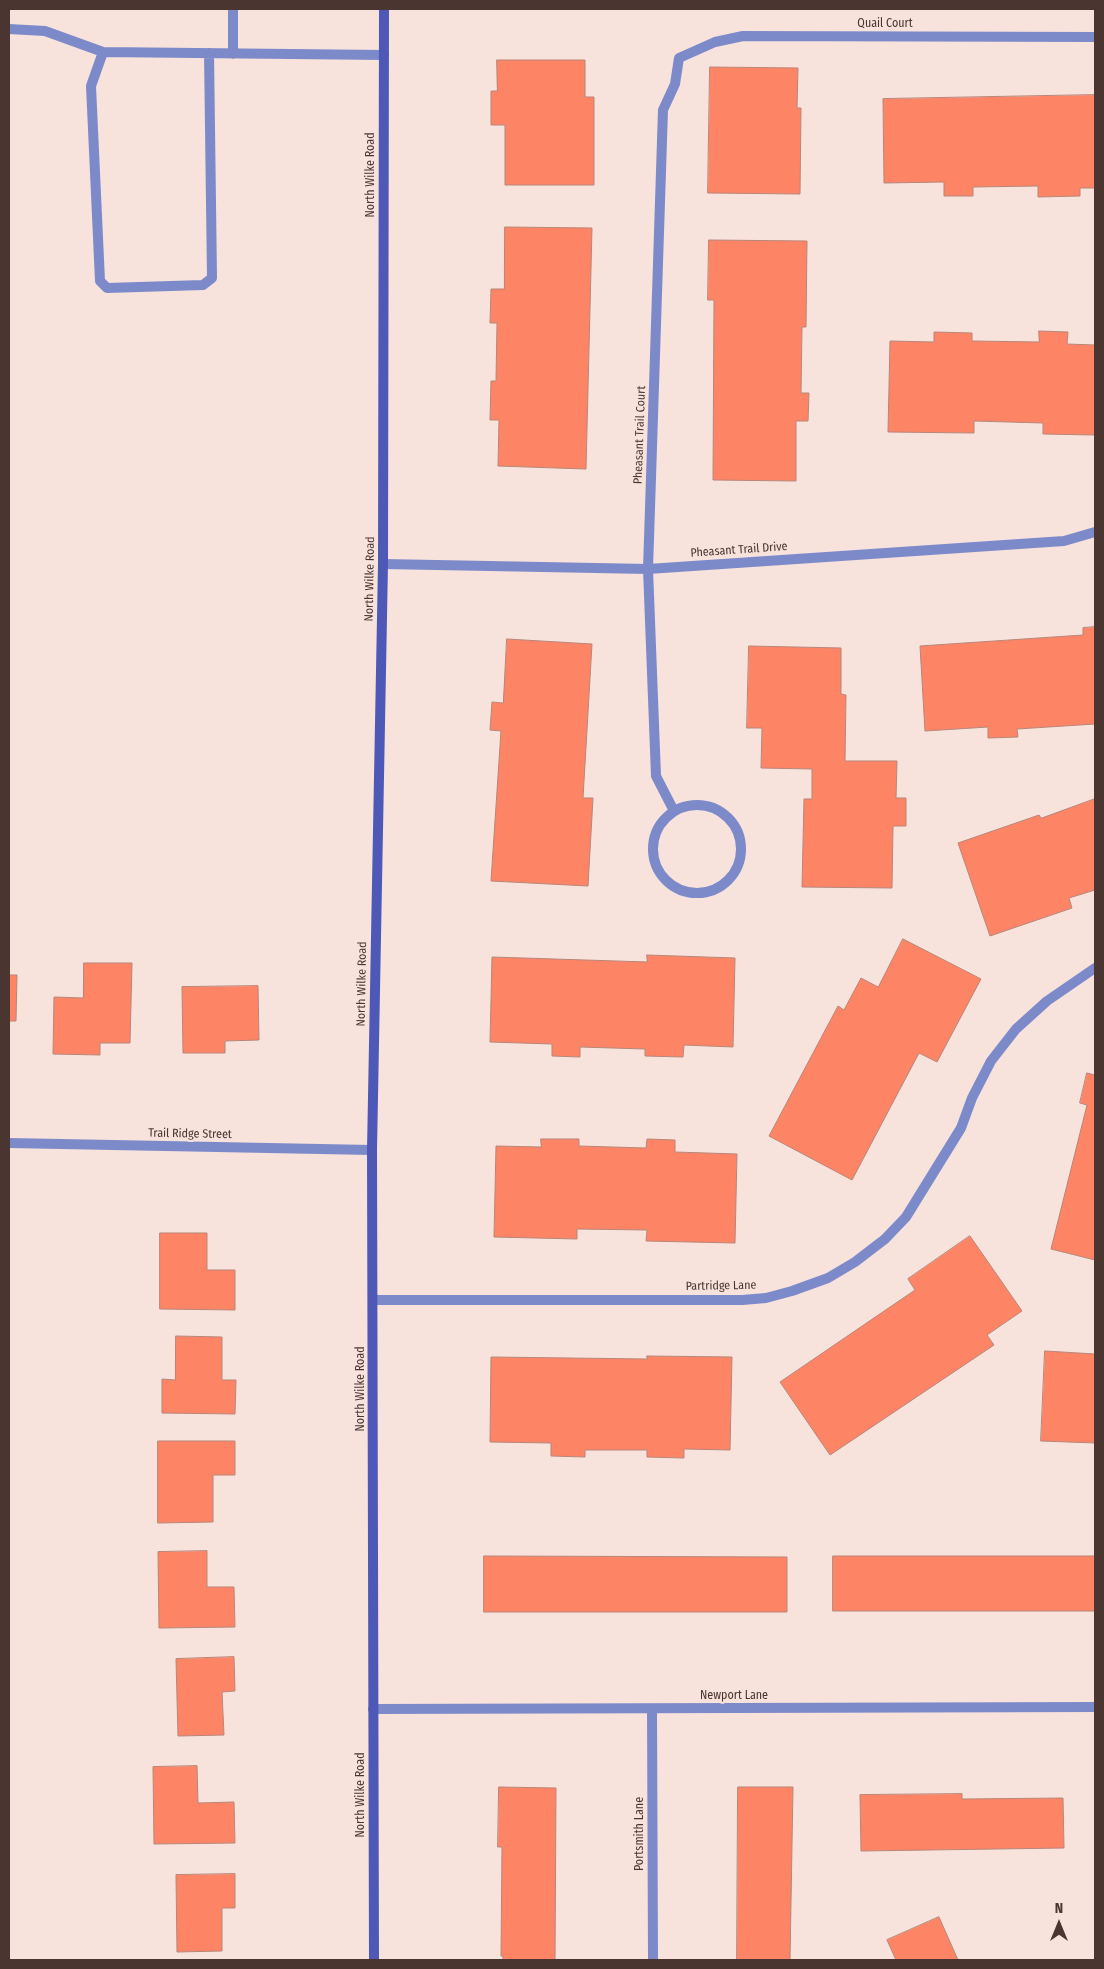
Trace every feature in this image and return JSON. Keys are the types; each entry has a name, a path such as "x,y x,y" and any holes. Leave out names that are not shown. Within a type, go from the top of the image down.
{"street":[{"path":"233,9 234,54"},
{"name":"North Wilke Road","path":"374,1960 372,1150 383,564 384,9"},
{"path":"9,30 45,31 103,52 384,55"},
{"name":"Quail Court","path":"679,58 715,42 743,36 1095,37"},
{"path":"103,52 91,86 100,281 107,288 202,285 212,278 209,53"},
{"name":"Pheasant Trail Court","path":"674,811 656,776 648,569 664,110 674,84 679,58"},
{"name":"Pheasant Trail Drive","path":"383,564 648,569 1064,542 1095,532"},
{"path":"692,805 710,807 726,815 737,830 742,848 738,866 728,881 713,891 694,893 676,888 662,876 654,860 653,842 660,824 674,811 692,805"},
{"name":"Partridge Lane","path":"373,1300 742,1300 766,1298 828,1278 855,1262 885,1239 906,1217 961,1128 972,1098 991,1061 1016,1029 1047,1001 1095,968"},
{"name":"Trail Ridge Street","path":"9,1143 372,1150"},
{"name":"Newport Lane","path":"373,1709 1095,1707"},
{"name":"Portsmith Lane","path":"652,1709 653,1960"}],"building":[{"path":"497,60 585,60 585,97 594,97 594,185 505,185 505,125 491,125 491,91 497,91"},
{"path":"710,67 798,68 797,108 801,108 800,194 708,193"},
{"path":"1095,95 1095,188 1080,188 1080,196 1038,197 1038,186 973,187 973,196 944,196 944,182 884,183 883,99"},
{"path":"505,227 592,228 586,469 498,466 499,420 490,420 491,381 496,381 497,323 490,323 491,289 504,289"},
{"path":"709,240 807,241 806,327 802,327 801,393 809,393 808,421 796,421 796,481 713,480 714,300 708,300"},
{"path":"1039,331 1068,332 1067,344 1095,345 1095,435 1043,434 1043,423 974,421 974,433 888,432 890,341 934,342 934,332 972,333 972,341 1039,342"},
{"path":"1095,627 1095,724 1017,729 1018,737 988,738 988,727 925,731 920,646 1083,635 1083,628"},
{"path":"507,639 592,644 583,798 593,798 588,886 491,881 501,731 490,730 492,702 503,703"},
{"path":"749,646 841,648 841,694 846,695 845,761 897,761 896,798 906,798 906,826 893,826 892,888 802,887 804,799 812,799 812,769 761,768 762,728 747,728"},
{"path":"1095,799 1095,890 1069,898 1072,908 990,936 958,843 1039,815 1041,818"},
{"path":"903,939 981,979 937,1062 919,1053 852,1180 769,1136 838,1006 844,1010 861,978 878,987"},
{"path":"647,955 735,958 733,1047 684,1045 683,1057 645,1056 645,1049 580,1047 580,1057 552,1056 552,1044 490,1042 492,957 647,962"},
{"path":"84,963 132,963 130,1043 100,1043 100,1055 53,1054 54,997 83,998"},
{"path":"9,975 17,975 16,1021 9,1021"},
{"path":"258,986 259,1040 225,1041 225,1053 183,1053 182,987"},
{"path":"1087,1073 1095,1075 1095,1260 1051,1249 1087,1105 1080,1103"},
{"path":"541,1139 579,1139 579,1146 646,1148 647,1139 675,1140 675,1152 737,1154 735,1243 646,1241 647,1230 577,1229 577,1239 494,1237 496,1146 541,1147"},
{"path":"160,1233 207,1233 207,1270 235,1270 235,1310 160,1309"},
{"path":"970,1236 1022,1311 987,1335 994,1345 830,1455 780,1382 915,1290 908,1279"},
{"path":"176,1336 222,1337 222,1380 236,1380 235,1414 162,1413 162,1379 175,1380"},
{"path":"1045,1351 1095,1354 1095,1443 1041,1441"},
{"path":"647,1356 732,1357 730,1450 684,1449 684,1458 647,1457 647,1450 585,1450 585,1457 551,1456 551,1443 490,1442 491,1357 647,1359"},
{"path":"158,1441 235,1441 235,1475 213,1475 213,1522 158,1523"},
{"path":"207,1551 207,1587 234,1587 235,1627 159,1628 158,1552"},
{"path":"484,1556 787,1557 787,1612 484,1612"},
{"path":"833,1556 1095,1556 1095,1611 833,1611"},
{"path":"234,1657 235,1691 222,1692 224,1735 178,1736 176,1659"},
{"path":"197,1766 198,1803 234,1802 235,1843 154,1844 153,1767"},
{"path":"499,1787 556,1788 555,1960 503,1960 503,1956 501,1956 502,1847 498,1847"},
{"path":"738,1787 793,1787 790,1960 737,1960"},
{"path":"962,1794 962,1799 1063,1798 1064,1848 861,1851 860,1795"},
{"path":"235,1874 235,1908 222,1908 222,1951 177,1952 176,1875"},
{"path":"939,1917 958,1960 896,1960 887,1940"}]}
